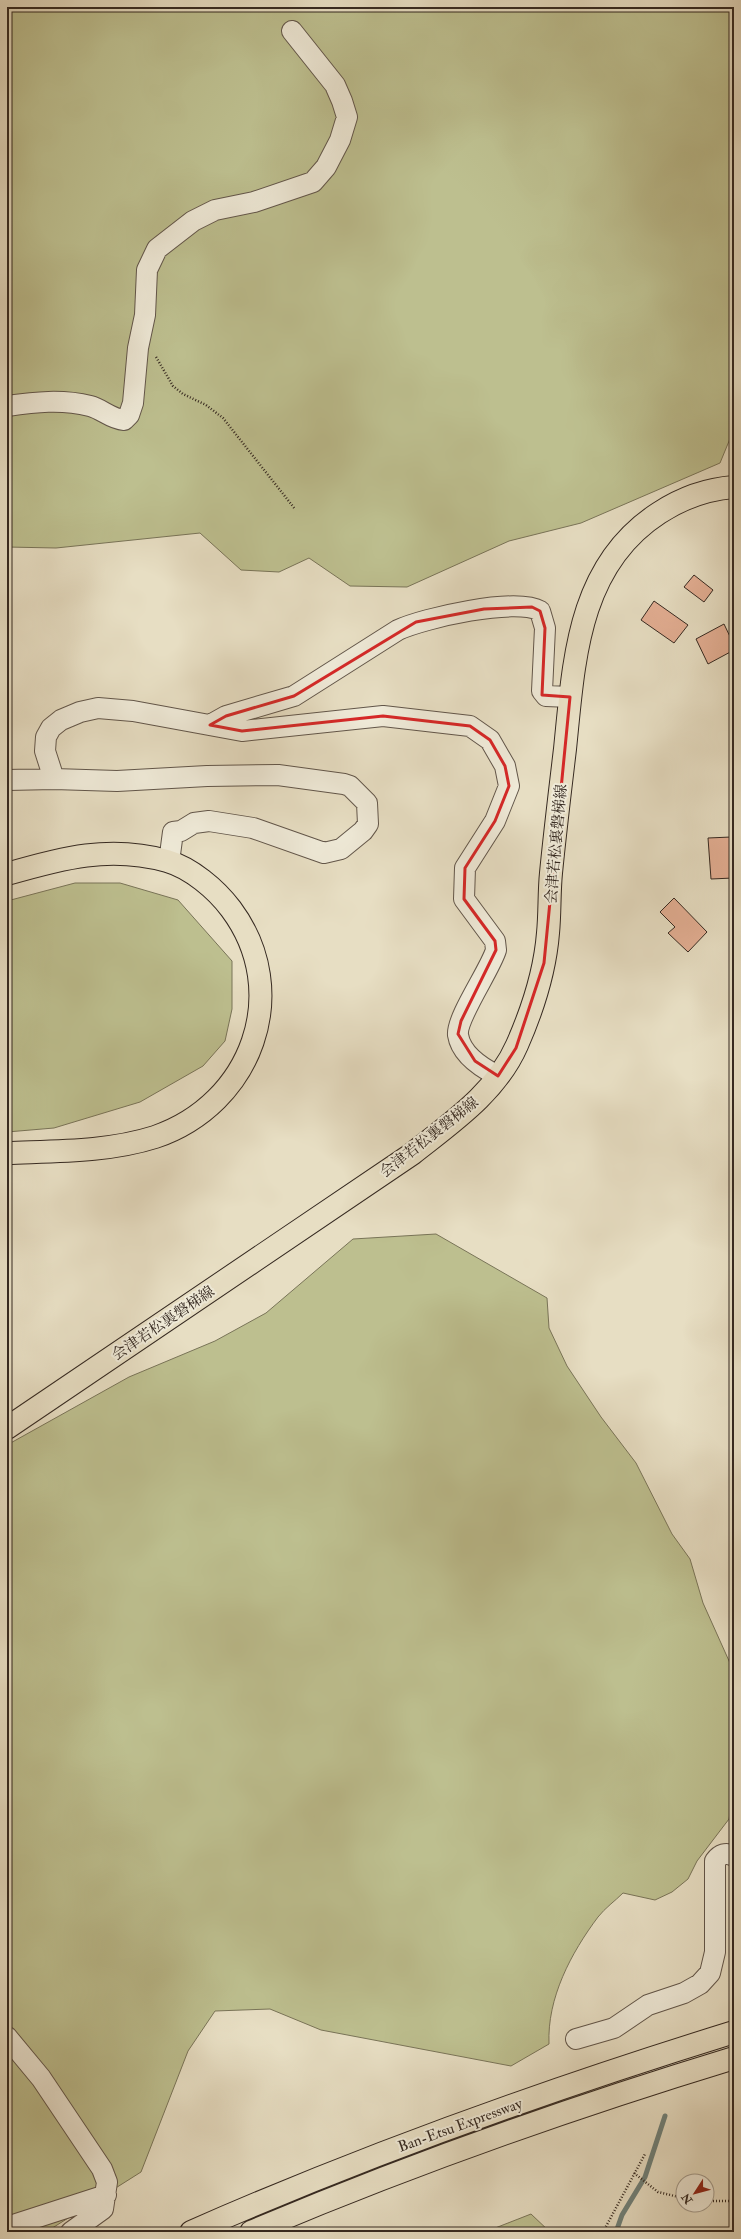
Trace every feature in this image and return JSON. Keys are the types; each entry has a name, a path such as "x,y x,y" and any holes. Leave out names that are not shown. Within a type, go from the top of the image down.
{"main road":[{"name":"会津若松裏磐梯線","path":"7,1428 412,1154 462,1115 483,1095 498,1076 516,1048 521,1036 544,963 548,934 551,875 570,697 580,632 585,612 592,594 617,551 648,520 675,503 697,494 734,487"},
{"path":"7,874 61,858 112,853 141,856 169,862 208,884 224,900 238,919 256,958 262,999 256,1034 238,1073 218,1098 186,1122 155,1136 95,1148 7,1153"},
{"name":"Ban-Etsu Expressway","path":"192,2232 313,2179 479,2117 663,2054 734,2032"},
{"name":"Ban-Etsu Expressway","path":"251,2232 325,2200 488,2139 606,2098 734,2058"}],"street":[{"path":"7,406 36,402 64,402 91,406 124,420 129,415 133,403 138,348 145,315 147,270 157,249 193,221 216,210 284,193 313,182 320,176 340,140 346,117 335,85 292,31"},
{"path":"210,725 226,716 294,696 398,630 416,622 484,609 532,607 540,611 544,628 542,691 546,696 570,697"},
{"path":"54,779 45,751 46,737 51,728 61,720 80,712 98,708 127,710 242,731 383,716 470,726 490,740 505,766 509,786 495,821 465,868 464,899 495,941 496,950 461,1021 458,1034 464,1048 475,1061 481,1067 498,1076"},
{"path":"7,780 54,779 118,782 207,776 278,775 344,784 350,786 367,804 368,824 363,831 341,849 324,853 253,828 209,821 194,823 181,831 173,832 169,862"},
{"path":"576,2039 614,2028 648,2005 684,1992 706,1979 713,1966 715,1952 713,1880 715,1861 718,1856 726,1853 734,1856"},
{"path":"7,2037 41,2078 102,2169 107,2182 103,2209 71,2232"},
{"path":"7,2227 106,2195"}],"path":[{"path":"156,356 173,386 183,394 210,407 223,418 295,509"},
{"path":"603,2232 645,2154"},
{"path":"634,2173 658,2192 675,2196"},
{"path":"715,2201 734,2201"}],"highlighted area":[{"path":"532,607 540,611 545,628 542,695 570,697 544,963 516,1048 498,1076 475,1061 458,1034 461,1021 496,950 495,941 464,899 465,868 495,821 509,786 505,766 490,740 470,726 383,716 242,731 210,725 226,716 294,696 416,622 484,609"}],"green space":[{"path":"7,7 734,7 734,429 720,463 581,523 509,541 407,587 350,586 309,558 279,572 241,570 200,533 56,548 7,547"},
{"path":"75,883 120,883 178,900 232,961 232,1009 225,1041 203,1066 140,1102 54,1128 7,1132 7,901"},
{"path":"436,1234 547,1298 549,1328 567,1366 601,1417 636,1463 672,1534 690,1559 703,1603 734,1672 734,1789 729,1819 697,1861 688,1879 672,1892 655,1900 623,1893 601,1914 588,1931 570,1961 563,1977 552,2010 549,2027 549,2044 511,2066 321,2030 270,2009 215,2011 188,2051 141,2172 46,2232 7,2232 7,1445 129,1377 215,1341 266,1313 353,1239"},
{"path":"531,2214 550,2232 485,2232"}],"building":[{"path":"694,575 713,590 704,602 684,587"},
{"path":"654,601 688,625 674,643 641,620"},
{"path":"724,624 734,645 734,650 708,664 696,639"},
{"path":"731,837 734,855 733,878 711,879 708,838"},
{"path":"674,898 707,932 688,952 668,933 675,927 660,912"}],"waterway":[{"path":"616,2232 622,2215 645,2177 665,2116"}]}
